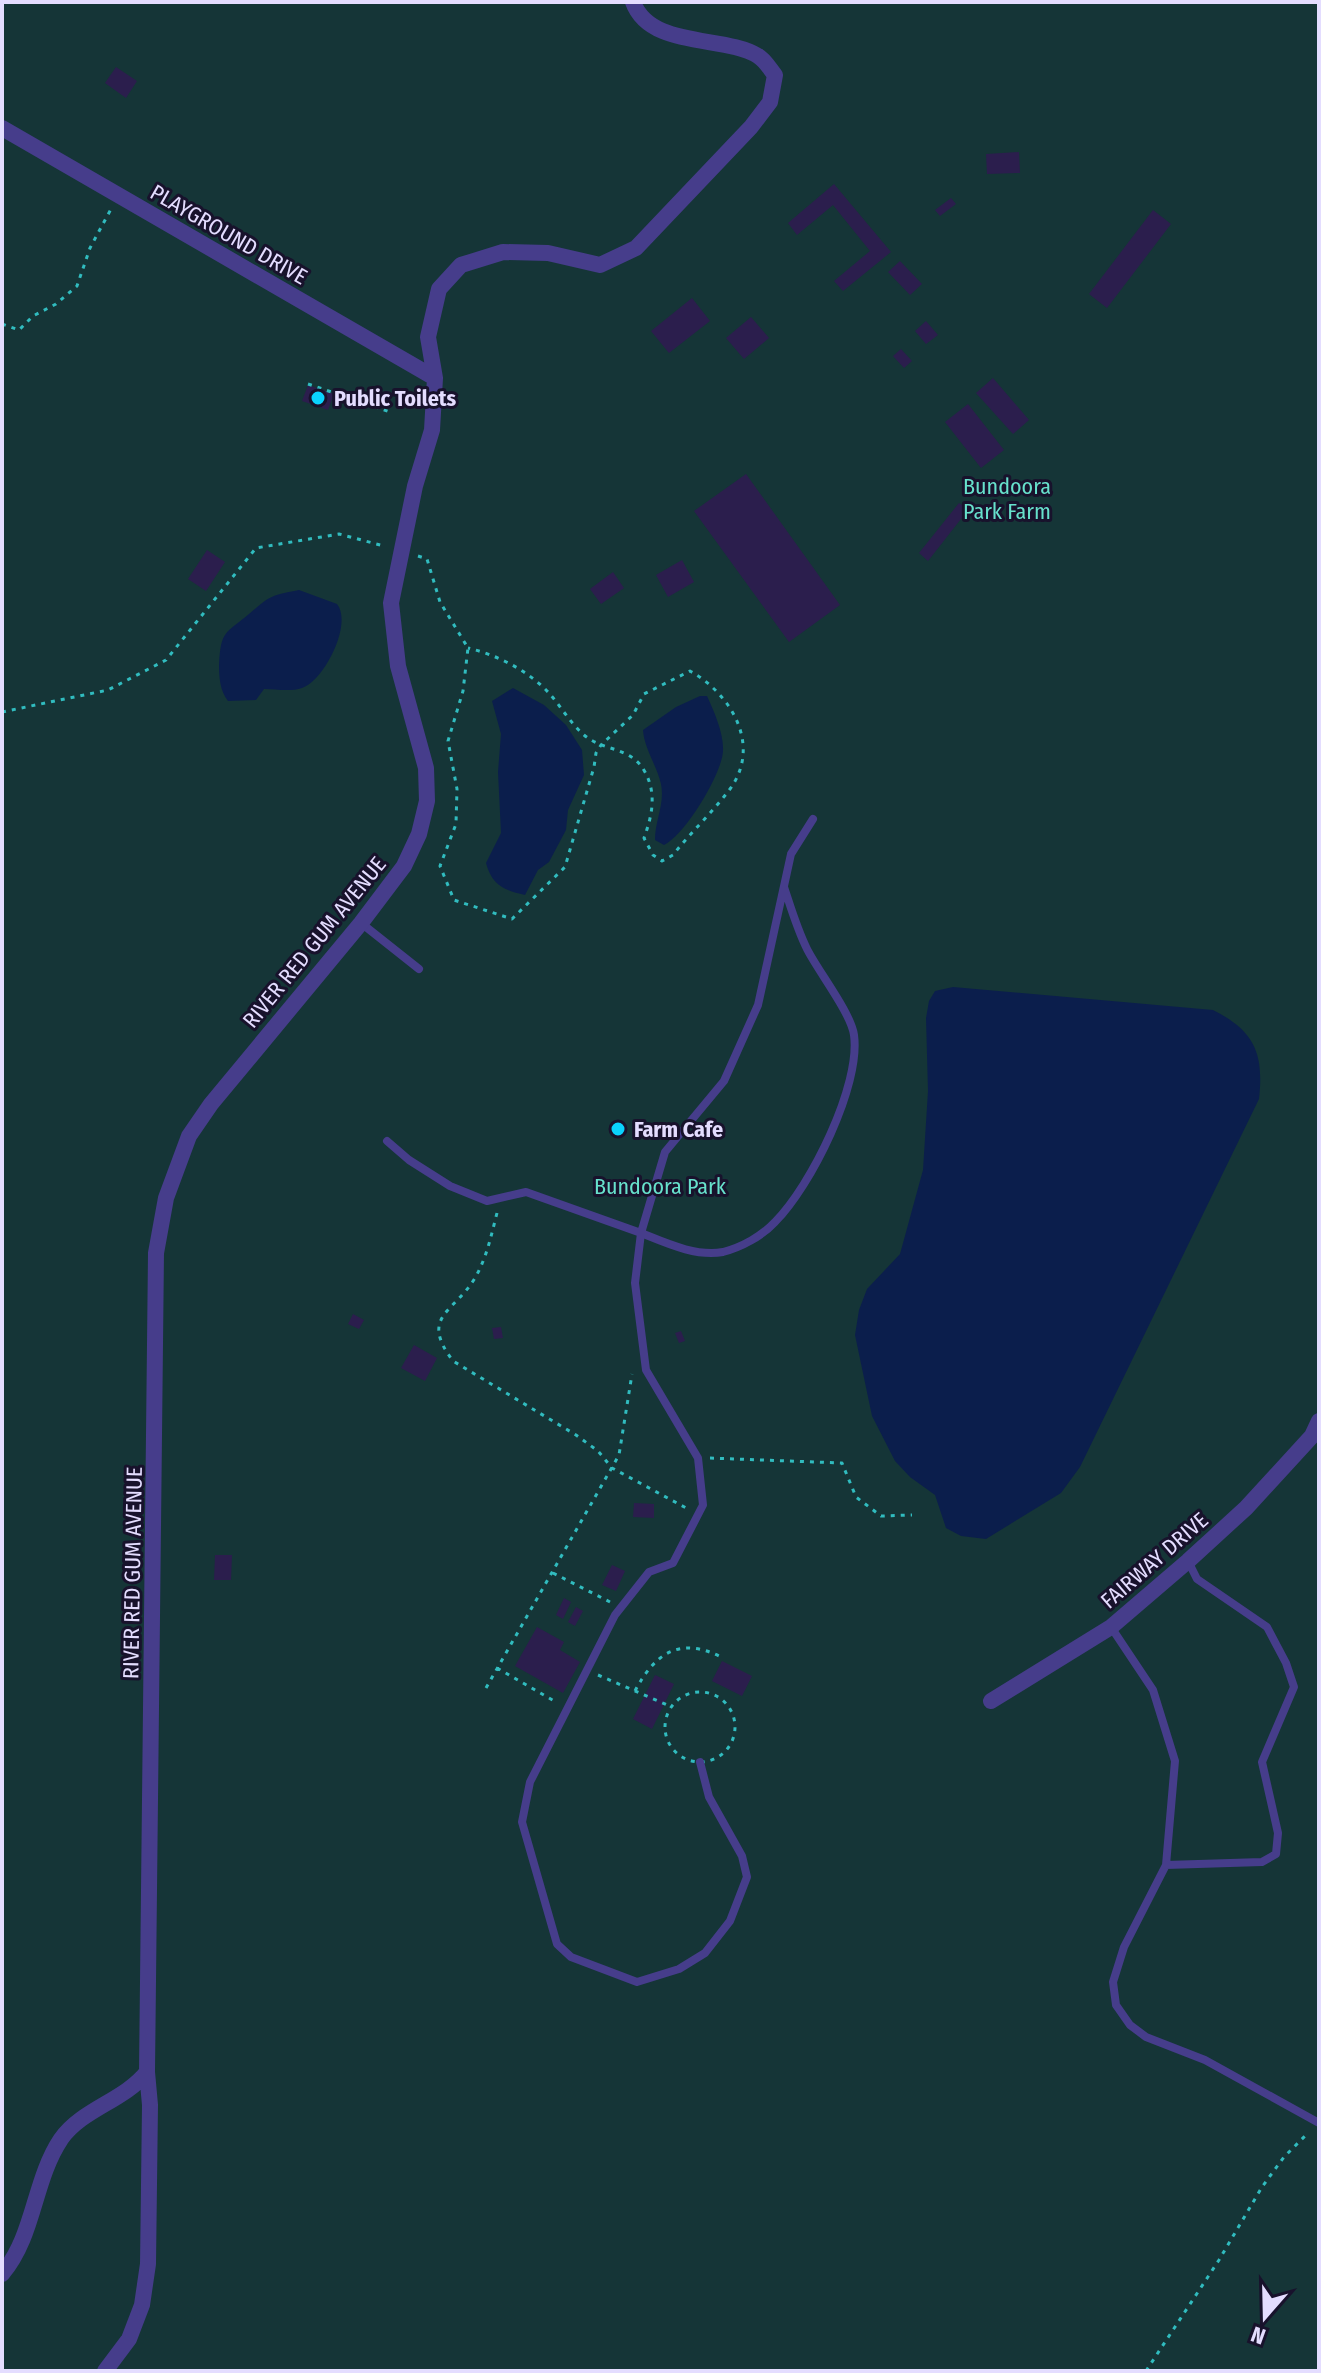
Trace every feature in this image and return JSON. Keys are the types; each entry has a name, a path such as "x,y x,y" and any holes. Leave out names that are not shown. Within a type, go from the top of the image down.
{"street":[{"name":"RIVER RED GUM AVENUE","path":"105,2371 129,2339 142,2305 148,2264 150,2105 147,2072 156,1253 166,1198 189,1136 211,1104 361,923 404,866 419,834 427,801 426,768 398,666 391,603 400,549 432,430 435,378 428,337 439,289 461,265 503,252 548,253 600,265 636,248 751,127 770,102 775,75 759,56 727,45 689,40 658,28 636,10 633,2"},
{"name":"PLAYGROUND DRIVE","path":"2,128 435,378"},
{"name":"FAIRWAY DRIVE","path":"991,1701 1111,1627 1246,1508 1312,1436 1319,1421"},
{"path":"2,2274 23,2243 50,2158 70,2127 137,2084 147,2072"}],"lane":[{"path":"700,1762 709,1797 742,1856 747,1877 730,1921 705,1953 679,1969 637,1982 571,1957 557,1944 522,1822 530,1782 620,1608 649,1572 673,1563 703,1505 698,1458 646,1370 635,1283 641,1233 665,1152 724,1081 758,1005 791,854 813,819"},
{"path":"387,1141 409,1160 450,1186 487,1201 526,1192 703,1253 723,1252 748,1243 776,1222 808,1178 843,1105 856,1052 854,1029 808,951 784,887"},
{"path":"361,923 419,969"},
{"path":"1166,1865 1262,1862 1276,1854 1278,1833 1262,1762 1294,1687 1286,1663 1267,1627 1197,1579 1188,1561"},
{"path":"1111,1627 1153,1690 1175,1761 1166,1865 1124,1947 1113,1982 1116,2005 1130,2025 1146,2037 1205,2060 1318,2122"}],"path":[{"path":"2,324 19,330 33,316 56,304 77,286 90,248 119,195"},
{"path":"308,384 390,412"},
{"path":"2,712 108,690 166,660 256,548 339,534 427,559 440,602 468,648 463,691 448,741 457,789 456,824 440,866 454,900 512,919 565,867 596,753 601,745 633,715 644,694 690,671 707,680 734,712 744,740 741,769 730,789 673,855 662,861 653,855 644,838 651,817 653,795 645,772 631,755 615,747 601,745 584,735 547,691 528,674 486,653 468,648"},
{"path":"501,1198 486,1257 464,1294 447,1308 438,1329 439,1341 453,1361 576,1435 598,1451 612,1468 698,1514"},
{"path":"486,1688 619,1455 632,1375 644,1354"},
{"path":"698,1458 842,1463 856,1497 881,1516 912,1515"},
{"path":"553,1573 620,1608"},
{"path":"635,1691 652,1663 679,1649 703,1648 721,1657"},
{"path":"497,1668 567,1708"},
{"path":"587,1670 672,1707"},
{"path":"700,1691 714,1694 726,1702 733,1713 736,1727 733,1740 725,1752 714,1760 700,1762 687,1759 675,1751 667,1740 665,1726 667,1713 672,1707 687,1694 700,1691"},
{"path":"1146,2371 1219,2260 1262,2187 1284,2157 1318,2122"}],"green space":[{"name":"Bundoora Park","path":"2,2 1319,2 1319,2371 2,2371"}],"water":[{"path":"299,590 337,604 341,613 339,638 327,664 302,688 264,689 256,700 228,701 219,670 221,645 226,634 267,600"},
{"path":"513,688 544,705 566,725 582,750 584,775 568,810 566,830 549,862 538,870 525,895 500,885 492,877 486,863 501,833 498,772 501,734 492,701"},
{"path":"707,696 718,723 723,744 721,761 692,817 664,845 655,840 662,798 661,784 643,730 676,707"},
{"path":"953,987 1213,1010 1239,1026 1247,1036 1254,1046 1260,1069 1259,1099 1080,1467 1061,1493 986,1539 961,1536 946,1528 935,1495 910,1477 895,1461 872,1416 855,1335 859,1310 867,1289 900,1254 923,1170 929,1001 935,991"}],"building":[{"path":"116,67 137,81 126,98 105,83"},
{"path":"1019,152 1020,173 987,174 986,154"},
{"path":"834,184 891,252 843,291 834,281 870,251 833,205 797,235 788,223"},
{"path":"951,198 956,204 940,216 935,210"},
{"path":"1153,210 1171,224 1107,308 1089,294"},
{"path":"900,261 922,284 910,295 888,272"},
{"path":"692,298 710,321 669,353 651,331"},
{"path":"751,317 769,338 744,359 726,338"},
{"path":"926,321 938,335 926,344 915,331"},
{"path":"901,349 912,361 904,368 893,356"},
{"path":"993,378 1029,420 1013,434 976,393"},
{"name":"Public Toilets","path":"308,385 334,394 328,410 302,401"},
{"path":"968,404 1004,450 981,468 945,422"},
{"path":"746,474 840,605 789,642 694,511"},
{"path":"959,503 968,510 928,561 919,553"},
{"path":"207,550 225,562 206,591 188,579"},
{"path":"682,560 694,582 668,597 656,575"},
{"path":"613,572 624,588 601,604 590,589"},
{"path":"353,1314 364,1320 359,1329 348,1324"},
{"path":"501,1327 503,1338 494,1339 492,1328"},
{"path":"681,1331 685,1341 679,1343 675,1333"},
{"path":"414,1345 437,1358 425,1381 401,1368"},
{"path":"634,1503 654,1504 654,1518 633,1517"},
{"path":"215,1555 232,1555 231,1580 214,1580"},
{"path":"612,1565 625,1571 616,1591 602,1585"},
{"path":"564,1598 571,1602 563,1619 556,1615"},
{"path":"576,1607 583,1611 575,1626 568,1622"},
{"path":"537,1627 564,1642 560,1650 580,1662 563,1693 515,1666"},
{"path":"722,1661 752,1676 742,1696 712,1681"},
{"path":"655,1675 674,1684 652,1729 633,1719"}],"place":[{"name":"Public Toilets","path":"318,398"},
{"name":"Farm Cafe","path":"618,1129"}],"park label":[{"name":"Bundoora Park Farm","path":"1007,498"}]}
